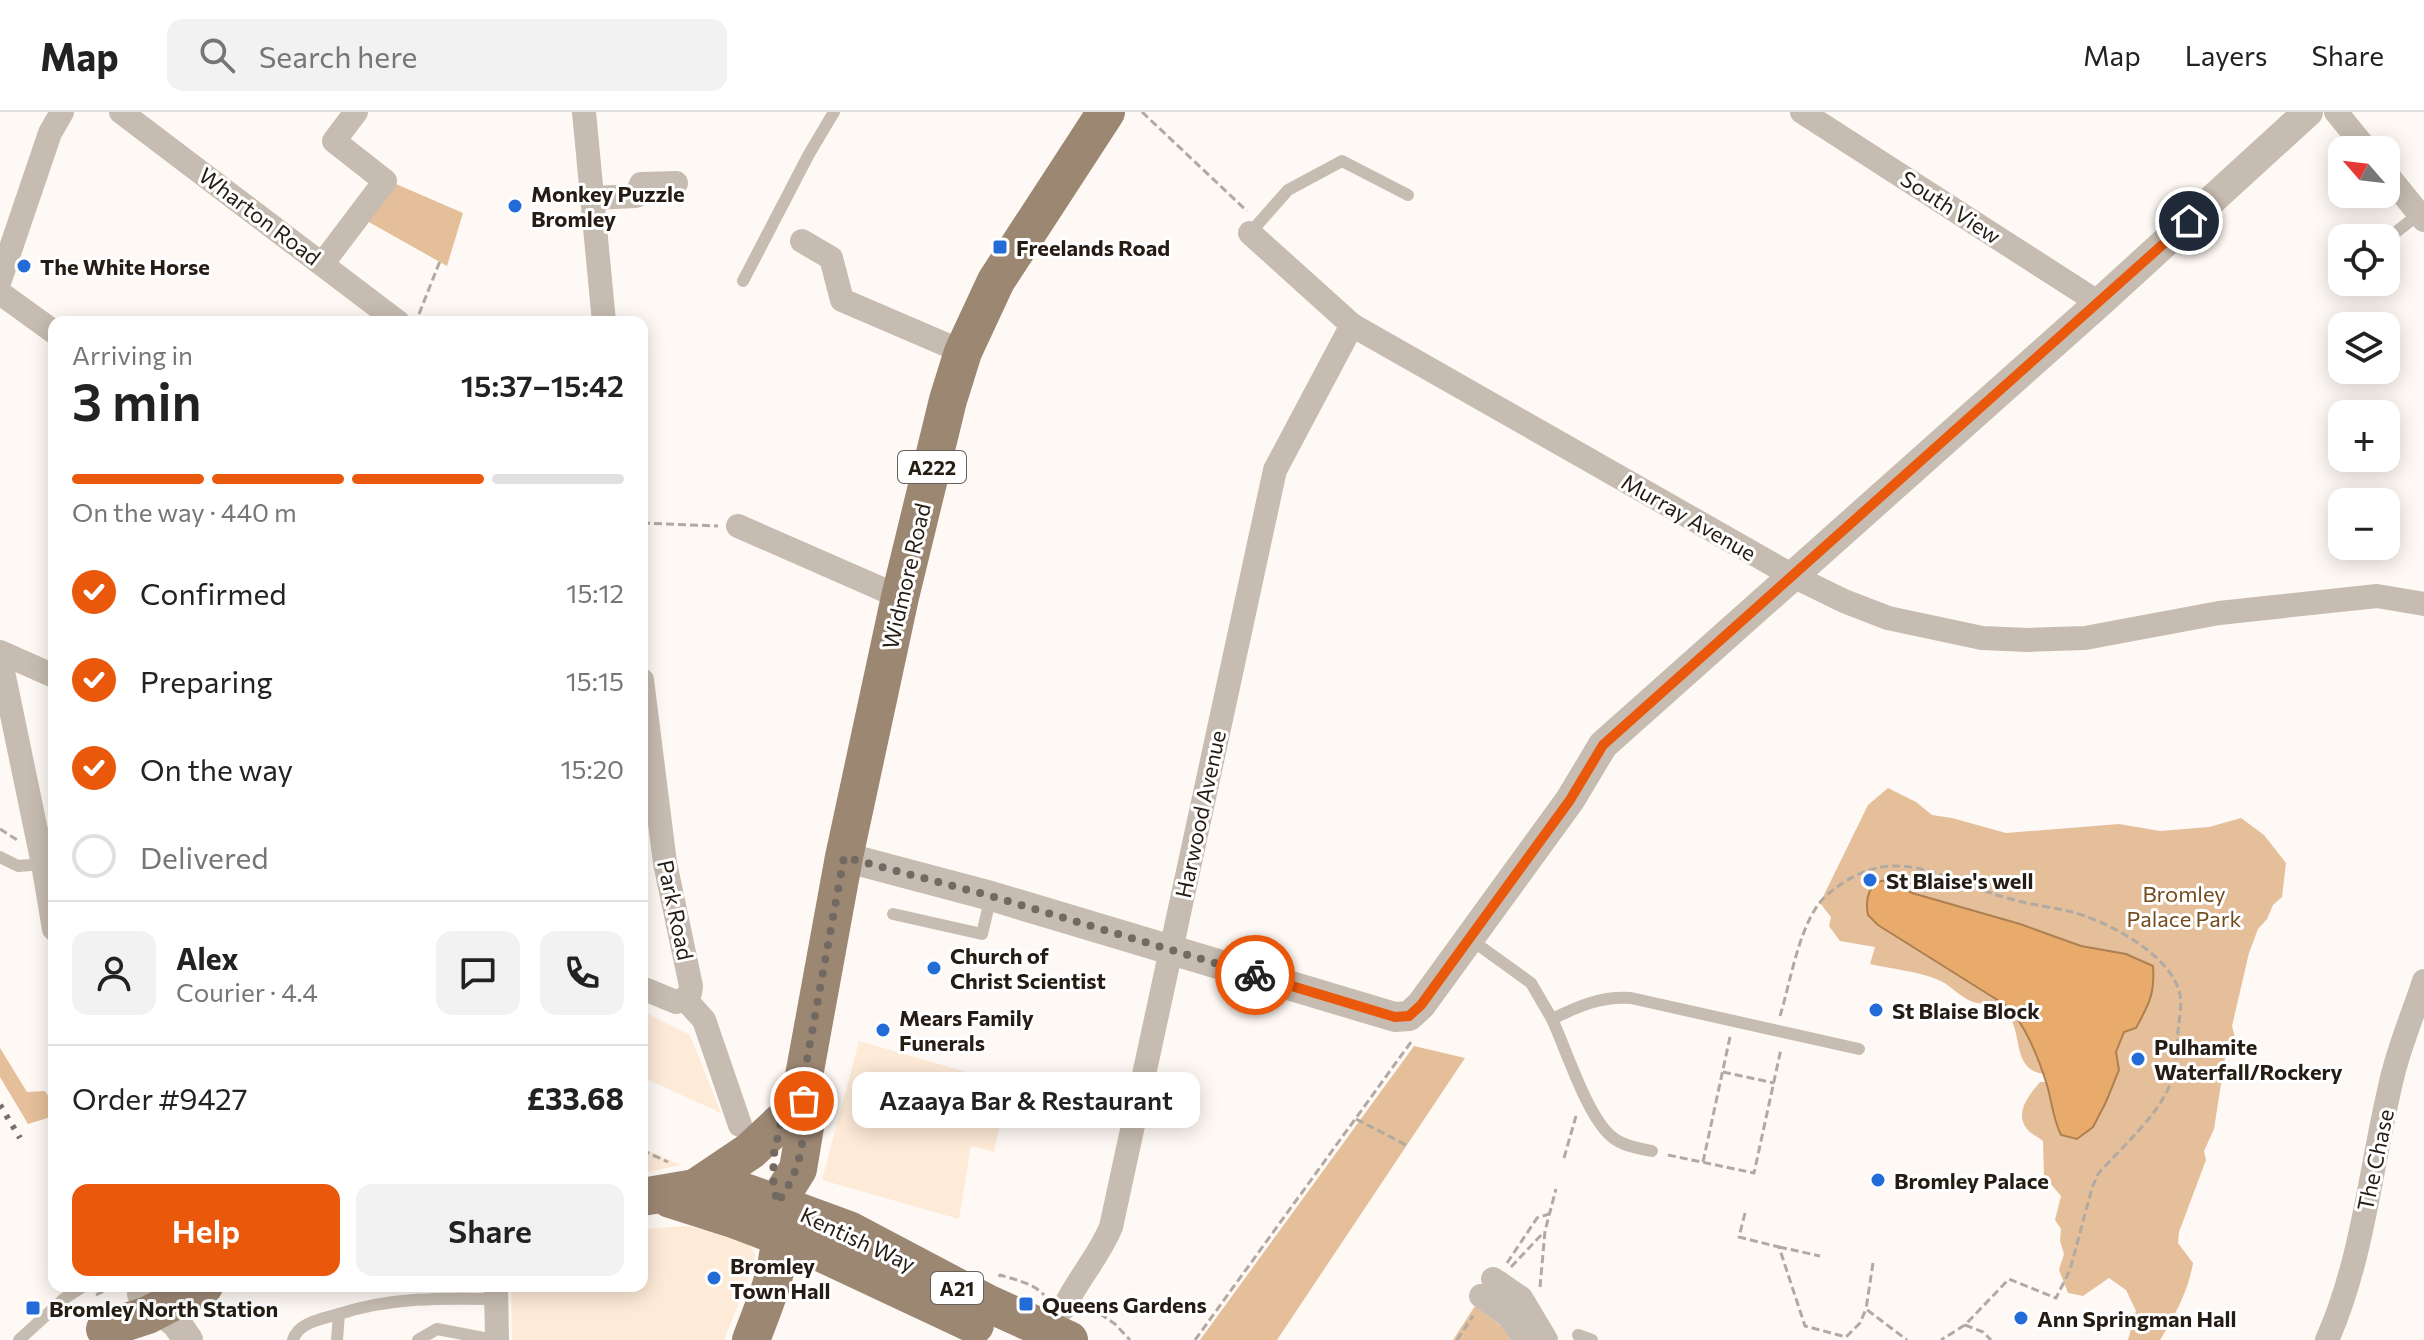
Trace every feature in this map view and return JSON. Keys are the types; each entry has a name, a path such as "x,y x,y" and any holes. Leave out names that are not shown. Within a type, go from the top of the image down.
{"main road":[{"name":"Widmore Road","path":"779,1220 799,1161 805,1127 804,1076 844,857 900,597 948,400 963,352 996,281 1106,112"},
{"name":"Widmore Road","path":"751,1340 779,1262 774,1166 781,1122 804,1076"},
{"path":"665,1194 750,1151 781,1122"},
{"name":"A21","path":"665,1194 736,1220 779,1220"},
{"name":"Kentish Way","path":"779,1220 869,1239 987,1303 1066,1310"},
{"name":"Kentish Way","path":"779,1220 836,1259 1007,1340"},
{"path":"96,1335 147,1294"}],"street":[{"path":"0,280 50,133 62,112"},
{"name":"Wharton Road","path":"121,112 390,316"},
{"path":"323,263 385,181 334,141 356,112"},
{"path":"584,112 603,316"},
{"name":"South View","path":"1802,112 2099,303"},
{"path":"844,857 991,896 1395,1017 1409,1016 1421,1005 1570,800 1603,745 2099,303 2308,112"},
{"path":"2336,112 2356,136"},
{"path":"593,198 636,196 641,184 676,183"},
{"path":"2400,191 2421,217"},
{"name":"Murray Avenue","path":"1255,228 1352,325 1793,576 1888,618 1982,638 2028,640 2085,638 2219,613 2377,596 2424,604"},
{"path":"802,241 831,258 842,300 963,352"},
{"path":"0,293 48,328"},
{"name":"Harwood Avenue","path":"1066,1310 1111,1227 1275,470 1352,325"},
{"path":"738,526 900,597"},
{"path":"0,655 48,674"},
{"path":"0,655 48,894"},
{"name":"Park Road","path":"648,769 691,986 685,999"},
{"name":"The Chase","path":"2327,1340 2336,1320 2359,1236 2394,1071 2424,981"},
{"path":"648,990 676,1002 685,999 704,1020 740,1125"},
{"path":"1491,1286 1521,1298 1536,1334"},
{"path":"495,1340 496,1293"},
{"path":"147,1294 177,1324 188,1340"}],"lane":[{"path":"743,281 834,112"},
{"path":"1255,228 1288,190 1342,161 1408,195"},
{"path":"2400,231 2421,217"},
{"path":"0,857 18,866 43,864"},
{"path":"893,914 982,934 991,896"},
{"path":"1469,939 1531,983 1552,1019 1595,1116 1613,1138 1652,1151"},
{"path":"1552,1019 1585,1004 1612,997 1631,998 1859,1049"},
{"path":"19,1340 74,1292"},
{"path":"293,1340 301,1327 359,1308 416,1298 496,1293"},
{"path":"337,1340 339,1314"},
{"path":"418,1340 437,1329 495,1340"},
{"path":"1578,1335 1592,1340"}],"path":[{"path":"1142,112 1255,228"},
{"path":"418,316 440,261"},
{"path":"648,523 738,526"},
{"path":"1652,1151 1754,1173 1774,1083 1780,1032 1813,911 1827,895 1870,869 1887,864 1908,866 1999,897 2071,911 2120,933 2160,960 2173,975 2180,995 2178,1050 2173,1076 2164,1097 2098,1174 2070,1270 2056,1298 2009,1279 1965,1325 1941,1340"},
{"path":"1195,1340 1421,1029 1409,1016"},
{"path":"1703,1162 1733,1022"},
{"path":"1722,1072 1774,1083"},
{"path":"1564,1158 1576,1114 1587,1100"},
{"path":"1356,1119 1408,1146"},
{"path":"1536,1334 1545,1231 1556,1189"},
{"path":"1745,1213 1739,1237 1820,1256"},
{"path":"1526,1234 1537,1218 1549,1214"},
{"path":"1515,1260 1545,1231"},
{"path":"1779,1247 1805,1326 1846,1337 1860,1323 1866,1309 1873,1263"},
{"path":"1866,1309 1907,1340"},
{"path":"1066,1310 1094,1312 1115,1324 1130,1340"},
{"path":"1965,1325 1983,1332 1991,1340"}],"shaded area":[{"path":"1886,880 1912,893 2020,924 2081,946 2126,954 2153,966 2150,998 2136,1028 2124,1032 2116,1052 2119,1070 2093,1127 2077,1139 2061,1135 2036,1054 2007,1006 1878,925 1868,915 1869,893 1875,884"},
{"path":"648,1014 690,1035 721,1113 648,1080"},
{"path":"859,1041 1008,1084 994,1152 971,1146 959,1219 822,1180"},
{"path":"648,1151 681,1165 648,1172"},
{"path":"688,1226 748,1243 755,1254 754,1264 724,1340 512,1340 511,1292 648,1292 648,1229"}],"green space":[{"path":"396,184 463,213 447,266 367,221"},
{"name":"Bromley Palace Park","path":"1888,788 1916,802 1932,815 2006,833 2119,824 2160,831 2209,827 2241,818 2264,835 2286,863 2282,897 2258,929 2249,953 2232,1026 2235,1037 2232,1051 2225,1058 2214,1129 2179,1232 2178,1243 2193,1263 2191,1273 2180,1303 2160,1340 2128,1340 2136,1311 2126,1290 2109,1278 2083,1296 2068,1293 2059,1270 2064,1254 2060,1241 2061,1229 2055,1220 2061,1196 2044,1176 2043,1141 2027,1129 2022,1117 2024,1104 2040,1082 2067,1088 2078,1112 2092,1101 2105,1077 2103,1049 2108,1035 2148,986 2145,975 2138,968 2044,943 2030,934 1990,926 1968,912 1930,905 1892,889 1882,891 1882,906 1906,929 1948,959 1984,964 1994,970 2043,1013 2054,1059 2048,1074 2028,1067 2012,1021 2004,1011 1968,1000 1941,981 1928,976 1870,964 1875,947 1840,941 1829,926 1831,917 1820,903 1868,805"},
{"path":"1414,1046 1465,1058 1277,1340 1200,1340"},
{"path":"0,1048 27,1092 45,1091 48,1096 48,1118 28,1124 0,1077"},
{"path":"1475,1306 1502,1327 1510,1340 1453,1340"}],"railway":[{"path":"0,1105 20,1138"}],"way so far":[{"path":"804,1101 805,1127 798,1169 777,1203 773,1178 774,1154 781,1122 804,1076 844,857 991,896 1255,975"}],"place":[{"name":"Monkey Puzzle Bromley","path":"515,206"},
{"name":"Freelands Road","path":"1000,247"},
{"name":"The White Horse","path":"24,266"},
{"name":"St Blaise's well","path":"1870,880"},
{"name":"Church of Christ Scientist","path":"934,968"},
{"name":"St Blaise Block","path":"1876,1010"},
{"name":"Mears Family Funerals","path":"883,1030"},
{"name":"Pulhamite Waterfall/Rockery","path":"2138,1059"},
{"name":"Azaaya Bar & Restaurant","path":"804,1101"},
{"name":"Bromley Palace","path":"1878,1180"},
{"name":"Bromley Town Hall","path":"714,1278"},
{"name":"Queens Gardens","path":"1026,1304"},
{"name":"Bromley North Station","path":"33,1308"},
{"name":"Ann Springman Hall","path":"2021,1318"}],"route":[{"path":"1255,975 1395,1017 1409,1016 1421,1005 1570,800 1603,745 2189,221"}]}
